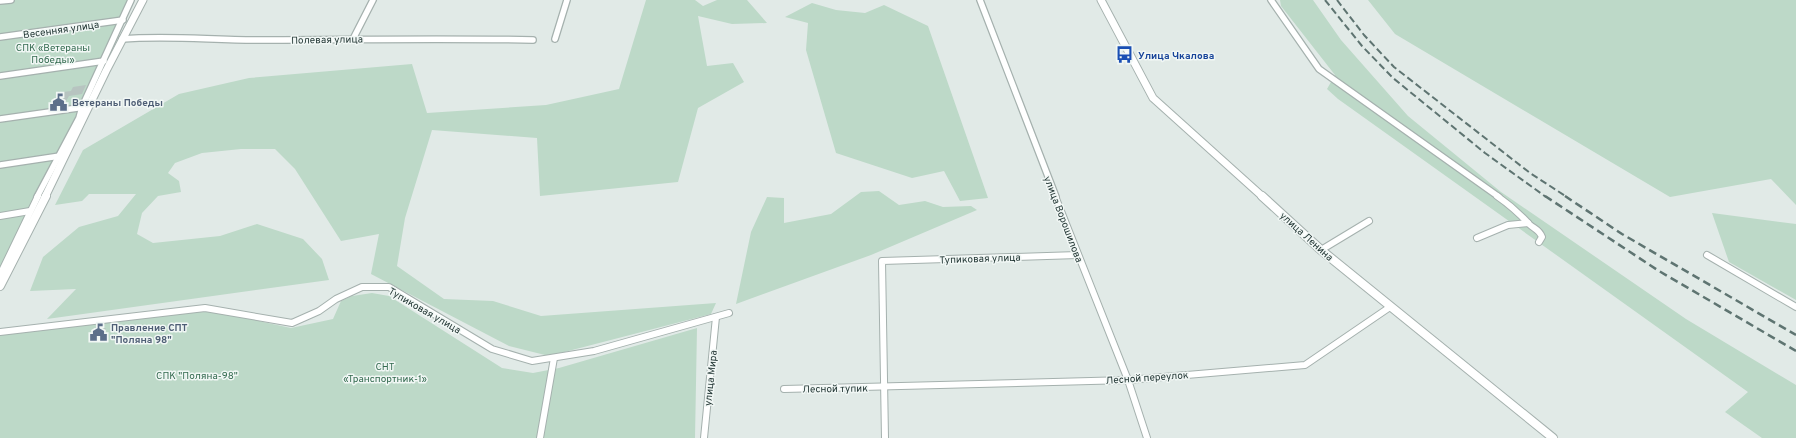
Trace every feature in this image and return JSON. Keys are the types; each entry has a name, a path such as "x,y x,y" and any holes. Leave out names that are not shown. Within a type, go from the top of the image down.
{"street":[{"path":"0,2 11,0"},
{"path":"0,275 30,211 79,118 82,107 131,0"},
{"path":"0,286 32,228 122,39 143,0"},
{"path":"353,39 373,0"},
{"path":"555,39 567,0"},
{"name":"улица Ворошилова","path":"980,0 1078,256 1128,380 1147,438"},
{"name":"улица Ленина","path":"1101,0 1153,98 1321,250 1553,438"},
{"path":"1271,0 1319,69 1519,212 1527,220 1528,224"},
{"name":"Весенняя улица","path":"0,37 123,20"},
{"name":"Полевая улица","path":"122,39 140,37 252,40 443,37 533,40"},
{"path":"0,76 104,61"},
{"path":"0,119 90,106"},
{"path":"0,165 60,156"},
{"path":"0,216 30,211"},
{"path":"1321,250 1369,221"},
{"path":"1477,238 1516,222 1528,224 1540,231 1542,237 1539,242"},
{"path":"1707,255 1796,307"},
{"name":"Тупиковая улица","path":"885,386 882,261 1078,256"},
{"name":"Тупиковая улица","path":"0,332 88,320 205,308 292,323 319,311 336,299 348,293 362,287 374,286 389,288 492,349 532,361 594,351 729,313"},
{"name":"Лесной переулок","path":"885,386 1128,380 1306,365 1390,307"},
{"name":"улица Мира","path":"704,438 716,317"},
{"path":"540,438 554,358"},
{"path":"885,386 885,438"},
{"name":"Лесной тупик","path":"784,389 885,386"}],"green space":[{"name":"СПК «Ветераны Победы»","path":"0,0 134,0 93,91 0,270"},
{"path":"646,0 695,0 703,6 717,0 747,0 767,23 732,24 698,16 707,66 733,63 744,82 698,108 678,182 540,196 537,138 432,130 405,218 397,266 444,299 493,301 541,316 716,303 711,314 549,356 509,346 371,274 379,234 341,241 295,169 275,149 241,149 202,153 175,163 168,173 179,181 181,192 158,196 142,213 137,234 153,243 220,236 257,224 303,239 322,259 329,280 47,319 76,289 30,291 43,257 79,227 118,216 136,194 89,194 82,201 55,205 83,150 179,94 249,78 412,64 427,113 546,105 619,89"},
{"path":"1280,0 1313,0 1341,40 1408,116 1501,192 1686,319 1796,385 1796,438 1762,438 1725,412 1748,392 1338,99 1327,89 1335,75 1281,6"},
{"path":"1368,0 1796,0 1796,205 1771,179 1670,197 1395,34"},
{"path":"812,3 836,10 865,13 884,5 928,26 988,198 960,201 944,171 912,178 836,153 806,50 808,23 785,17"},
{"path":"879,191 899,205 925,201 943,207 971,206 977,210 871,255 736,304 751,232 767,197 784,198 784,223 831,214 861,192"},
{"path":"1712,213 1796,224 1796,300 1729,262"},
{"path":"372,293 389,296 502,368 533,373 559,368 697,328 695,438 0,438 0,335 194,311 234,313 263,322 291,328 333,319 341,301 352,296"}],"building":[{"path":"86,85 82,94 69,96 63,106 56,107 63,92 71,91 73,87"},
{"name":"Правление СПТ \"Поляна 98\"","path":"106,328 102,337 90,339 93,330"}],"railway":[{"path":"1325,0 1362,46 1393,78 1485,153 1546,197"},
{"path":"1337,0 1364,35 1394,67 1530,173 1567,197"},
{"path":"1545,196 1659,271 1796,351"},
{"path":"1565,196 1622,234 1796,335"}],"place":[{"name":"Улица Чкалова","path":"1125,55"},
{"name":"Ветераны Победы","path":"59,102"},
{"name":"Правление СПТ \"Поляна 98\"","path":"98,333"}],"park label":[{"name":"СНТ «Транспортник-1»","path":"385,372"},
{"name":"СПК \"Поляна-98\"","path":"197,375"}]}
